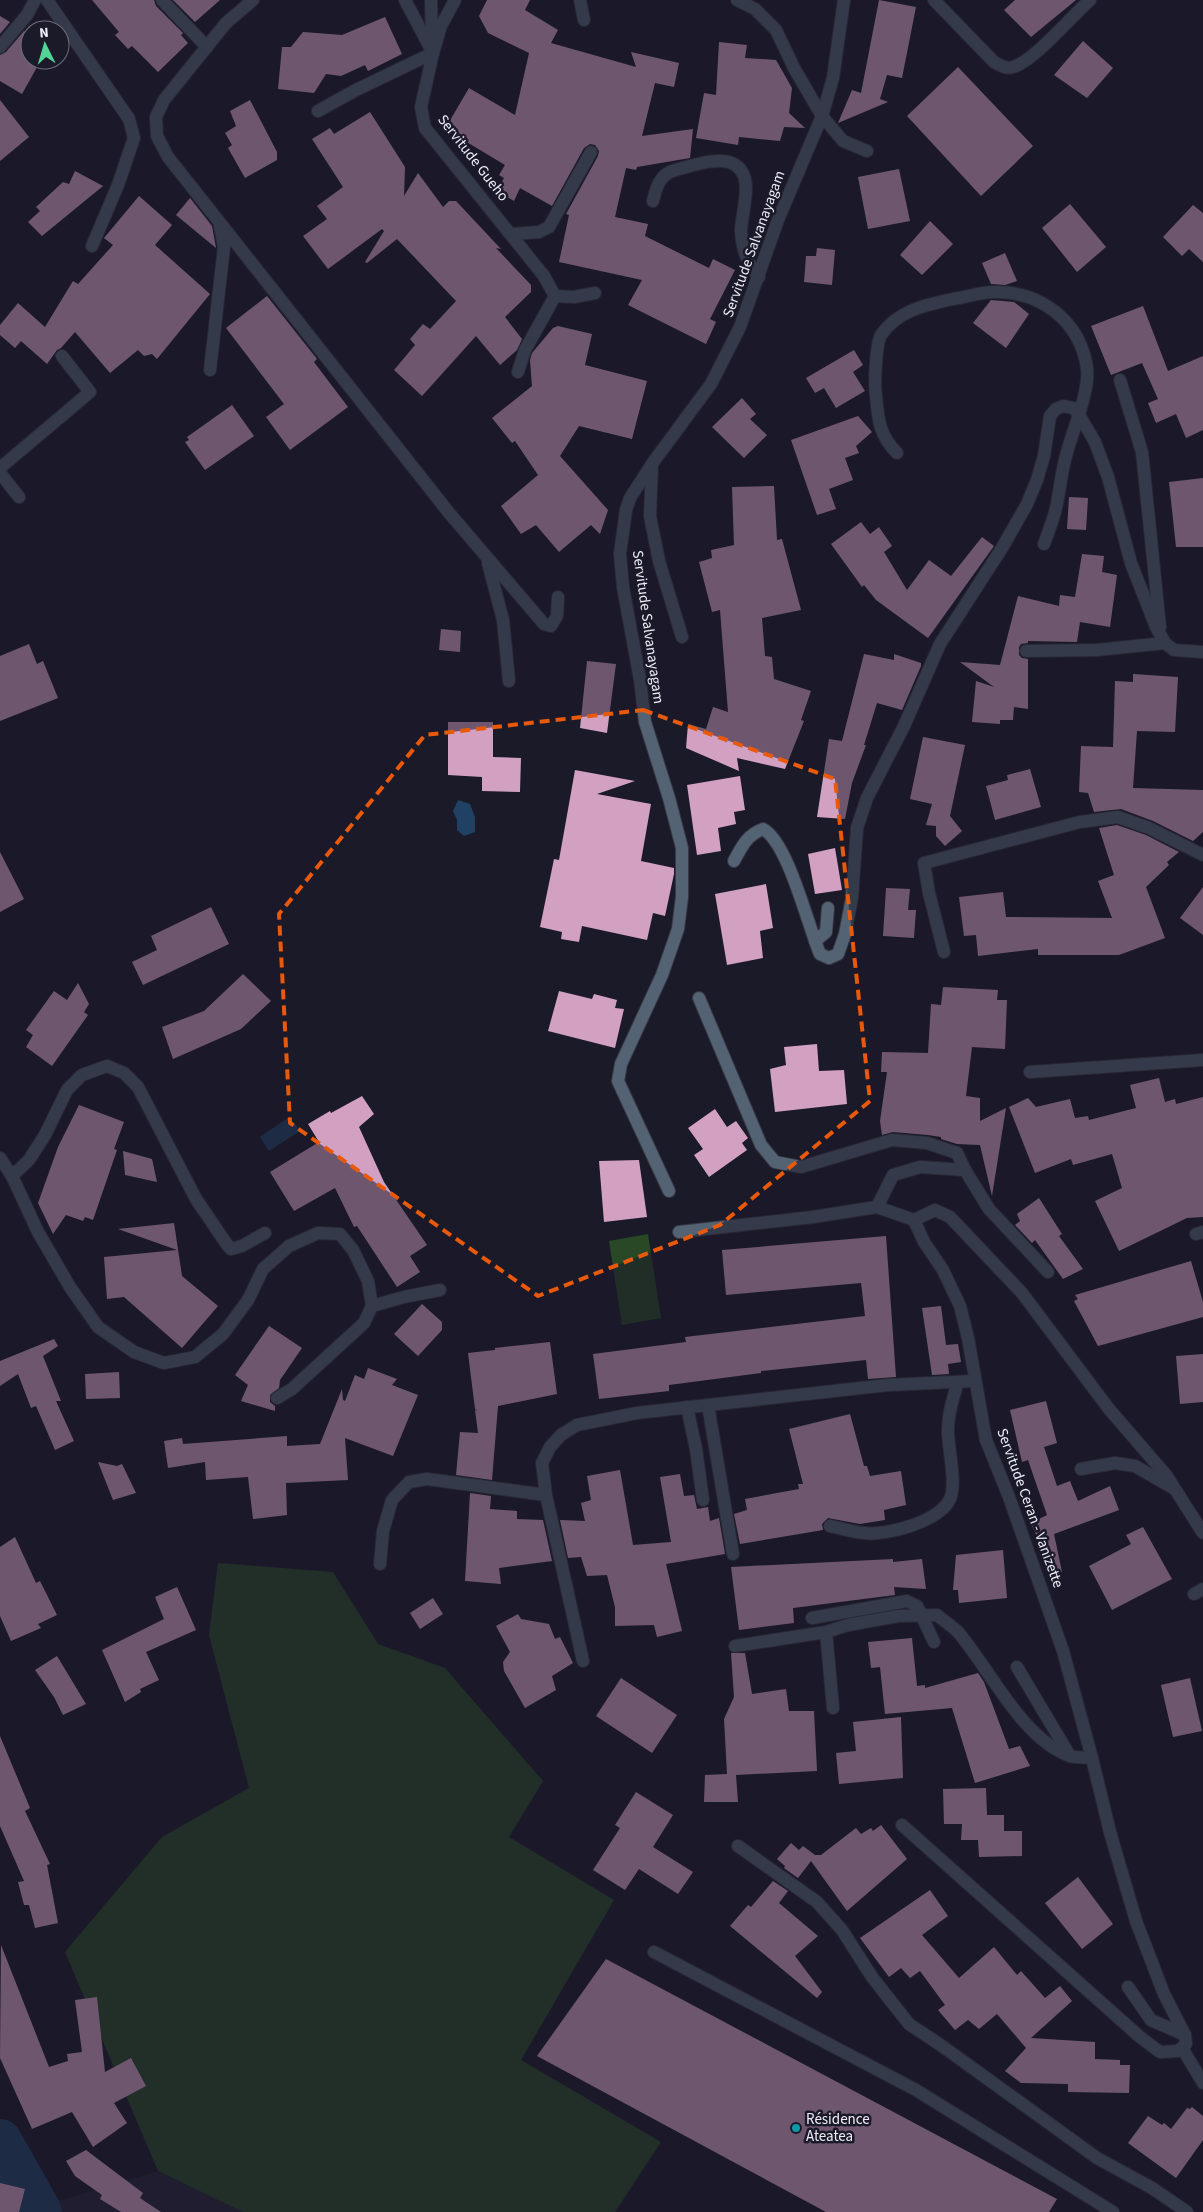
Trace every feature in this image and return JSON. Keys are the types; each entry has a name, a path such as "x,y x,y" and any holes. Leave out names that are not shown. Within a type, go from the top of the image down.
{"street":[{"path":"0,47 28,14 35,0"},
{"path":"47,0 129,119 134,138 118,185 92,246"},
{"path":"162,0 207,47"},
{"path":"253,0 226,23 164,100 156,118 157,136 168,157 220,224 488,560 544,624 552,626 557,616 558,597"},
{"path":"405,0 432,53"},
{"path":"431,0 432,53"},
{"path":"318,110 432,53 440,26 455,0"},
{"path":"580,0 584,20"},
{"path":"738,0 755,9 776,30 794,68 822,116 842,141 867,151"},
{"name":"Servitude Salvanayagam","path":"669,1191 618,1081 621,1064 662,975 678,929 682,897 682,848 669,798 645,722 620,554 621,535 630,498 652,464 711,384 728,354 740,327 778,220 822,116 833,78 844,0"},
{"path":"934,0 994,62 1005,68 1015,67 1029,58 1090,0"},
{"name":"Servitude Gueho","path":"432,53 420,107 425,128 512,234 544,276 555,296"},
{"path":"512,234 539,232 549,228 590,152"},
{"path":"653,201 657,183 672,171 711,162 729,162 741,171 747,190 741,230 743,246 751,268 758,277"},
{"path":"210,370 224,248 220,224"},
{"path":"897,453 886,442 879,422 874,384 880,336 899,316 925,305 994,292 1024,296 1047,305 1069,324 1082,351 1087,370 1084,396 1066,453 1055,514 1044,544"},
{"path":"518,372 525,350 555,296 574,298 596,293"},
{"path":"0,468 90,392 62,356"},
{"path":"1120,380 1142,452 1163,640"},
{"path":"734,861 743,844 753,833 763,829 770,833 780,849 820,954 829,958 838,954 845,934 852,898 857,828 867,798 904,726 940,644 1002,548 1027,504 1044,456 1050,416 1056,409 1063,406 1072,408 1078,413 1098,451 1108,477 1131,563 1163,640 1174,650 1203,652"},
{"path":"652,464 650,516 659,561 682,636"},
{"path":"0,473 19,497"},
{"path":"488,560 503,620 509,681"},
{"path":"1026,651 1097,650 1163,640"},
{"path":"944,952 929,893 924,863 1080,822 1118,817 1149,828 1203,855"},
{"path":"816,941 826,932 828,908"},
{"path":"699,998 760,1145 775,1162 801,1167 892,1140 927,1144 957,1153 989,1209 1048,1272"},
{"path":"1030,1072 1203,1060"},
{"path":"12,1176 30,1160 45,1135 67,1090 82,1075 108,1066 124,1073 138,1087 196,1199 228,1246 231,1249 237,1248 265,1233"},
{"path":"0,1158 12,1176 38,1232 70,1287 98,1327 134,1352 164,1363 195,1357 223,1334 248,1300 263,1269 289,1246 318,1234 340,1234 353,1250 368,1281 372,1306 364,1323 292,1388 277,1398"},
{"path":"877,1207 893,1175 920,1167 965,1170"},
{"path":"679,1232 813,1217 877,1207 914,1220 935,1210 950,1217 1022,1293 1109,1409 1166,1475 1203,1533"},
{"name":"Servitude Ceran - Vanizette","path":"914,1220 924,1242 942,1270 960,1306 986,1440 1009,1497 1054,1626 1136,1921 1164,1994 1185,2035"},
{"path":"372,1306 404,1296 440,1290"},
{"path":"583,1661 546,1495 542,1463 550,1447 561,1435 576,1425 595,1420 687,1407 888,1385 976,1381"},
{"path":"830,1526 865,1534 892,1532 921,1522 940,1511 950,1499 952,1486 948,1428 951,1405 958,1382"},
{"path":"708,1406 733,1554"},
{"path":"687,1407 696,1449 703,1500"},
{"path":"1081,1469 1115,1462 1135,1466 1175,1489"},
{"path":"380,1564 383,1531 392,1500 409,1482 427,1479 546,1495"},
{"path":"812,1618 907,1601 917,1606 934,1642"},
{"path":"735,1646 826,1632 848,1625 922,1614 937,1615 957,1632 1029,1727 1050,1745 1070,1756 1092,1758"},
{"path":"826,1632 833,1708"},
{"path":"1018,1667 1070,1756"},
{"path":"902,1825 1121,2020 1160,2052 1178,2051 1182,2048 1186,2044 1185,2035 1151,2020 1128,1987"},
{"path":"738,1846 817,1902 842,1930 895,2009 909,2024 1097,2158 1152,2188 1187,2212"},
{"path":"654,1952 916,2090 1113,2212"},
{"path":"1182,2048 1203,2083"}],"highlighted area":[{"path":"643,710 835,779 870,1101 720,1225 538,1296 290,1123 279,914 425,735"}],"shaded area":[{"path":"158,2171 243,2212 40,2212 39,2207"}],"green space":[{"path":"648,1234 661,1318 622,1325 609,1241"},
{"path":"218,1563 333,1572 378,1644 445,1668 543,1781 509,1837 614,1900 521,2060 661,2142 615,2212 243,2212 158,2171 65,1952 162,1837 249,1788 209,1635"}],"water":[{"path":"458,800 470,804 475,817 475,832 464,836 457,830 457,820 453,811"},
{"path":"289,1117 300,1131 269,1151 260,1137"}],"building":[{"path":"92,0 154,0 156,6 183,33 181,35 188,43 158,72 132,46 128,49 115,35 119,32"},
{"path":"173,0 220,0 195,22"},
{"path":"487,0 530,0 525,10 558,30 551,43 636,67 631,52 679,63 674,87 655,83 642,136 693,129 690,158 637,167 636,170 626,168 615,217 648,224 645,236 709,268 713,259 735,270 710,319 716,322 706,344 628,305 642,280 559,262 569,215 566,214 598,156 599,151 595,145 590,144 584,148 552,206 520,188 514,201 497,191 504,178 499,175 505,165 445,129 469,88 515,115 529,53 488,33 479,16"},
{"path":"879,0 916,7 902,78 887,75 880,99 888,102 838,123 852,90 861,93"},
{"path":"1015,0 1076,0 1031,37 1004,10"},
{"path":"0,16 10,22 0,34"},
{"path":"385,17 402,54 368,71 365,65 341,76 326,74 314,93 278,89 282,47 291,47 303,32 342,35"},
{"path":"20,36 20,70 35,70 22,94 0,81 0,55 6,52"},
{"path":"1083,41 1113,68 1087,98 1054,75"},
{"path":"719,42 747,45 745,58 776,60 792,88 789,113 805,128 784,127 780,141 739,137 738,145 696,138 704,93 716,95"},
{"path":"958,67 1033,146 981,196 907,116"},
{"path":"0,100 29,137 0,161"},
{"path":"250,100 277,152 277,160 245,178 228,148 232,145 225,133 236,126 230,111"},
{"path":"370,112 405,167 404,196 418,173 443,207 449,201 456,201 501,249 496,248 531,285 531,292 505,317 522,339 517,350 500,365 476,336 422,396 394,370 415,345 410,339 423,324 430,329 456,301 397,239 367,263 365,262 384,231 382,229 328,269 303,236 327,219 317,206 343,187 312,139 330,128 334,134"},
{"path":"899,169 910,221 868,229 858,177"},
{"path":"75,171 103,186 42,236 28,222 40,211 36,207 63,182 69,184"},
{"path":"139,196 172,225 155,245 210,294 157,359 152,354 144,356 138,350 110,373 75,332 57,350 47,364 21,341 15,348 0,335 0,325 18,303 45,327 73,281 78,284 113,245 104,238"},
{"path":"190,198 212,226 216,248 176,215"},
{"path":"1070,204 1106,247 1077,272 1042,228"},
{"path":"1193,205 1203,213 1203,262 1189,249 1182,256 1163,237"},
{"path":"930,221 953,244 922,275 900,255"},
{"path":"817,248 835,250 832,285 804,282 806,256 816,256"},
{"path":"1005,253 1017,281 1005,285 991,284 982,263"},
{"path":"267,296 317,359 314,362 348,407 290,450 266,417 284,404 226,328"},
{"path":"991,300 1014,302 1029,314 1006,348 973,323"},
{"path":"1143,306 1168,371 1203,356 1203,430 1186,438 1176,414 1156,423 1148,403 1158,399 1142,363 1111,375 1091,326"},
{"path":"558,326 592,334 585,365 647,381 632,439 579,426 560,456 608,510 600,534 591,525 559,552 536,525 521,534 501,506 538,475 515,441 512,443 492,418 532,386 530,360 532,353 553,328"},
{"path":"854,350 863,365 853,372 865,391 836,408 824,388 815,393 806,378"},
{"path":"742,398 756,414 750,419 767,435 744,458 712,427"},
{"path":"232,405 254,436 205,470 185,442 189,440 187,437"},
{"path":"858,416 872,432 856,446 859,453 845,458 853,480 829,489 836,509 817,515 791,440"},
{"path":"1203,478 1203,547 1176,547 1169,482"},
{"path":"774,486 777,540 782,539 801,610 762,618 765,656 772,657 774,679 811,691 801,720 804,721 785,769 737,758 739,771 686,748 688,724 706,729 713,707 728,712 720,610 712,612 699,562 712,558 711,550 734,545 732,487"},
{"path":"1069,497 1088,498 1086,530 1067,529"},
{"path":"861,522 870,534 879,527 892,546 884,552 907,590 929,560 951,576 982,537 994,546 928,638 876,600 864,585 862,587 831,544"},
{"path":"1082,554 1104,556 1102,572 1117,575 1110,627 1080,622 1077,642 1028,641 1028,643 1021,644 1019,655 1022,658 1028,659 1028,709 1014,707 1013,720 1000,720 1000,724 972,722 976,681 994,687 960,662 1000,665 1018,596 1059,606 1060,595 1075,597"},
{"path":"441,629 461,631 460,652 439,650"},
{"path":"29,644 37,664 43,661 58,698 0,721 0,656"},
{"path":"864,654 894,660 894,654 921,663 921,666 902,710 877,703 864,745 866,745 852,783 845,819 817,817 829,739 842,741"},
{"path":"587,661 616,664 607,733 580,728"},
{"path":"1133,674 1178,677 1175,732 1137,731 1133,788 1203,790 1203,832 1193,841 1153,821 1121,809 1094,812 1088,793 1079,792 1081,746 1113,747 1115,681 1133,682"},
{"path":"448,722 493,722 493,757 521,758 520,792 482,791 482,777 448,775"},
{"path":"923,737 965,745 950,816 962,831 945,846 936,836 936,826 926,825 932,804 910,799"},
{"path":"1030,769 1041,807 995,820 986,786 1008,780 1007,775"},
{"path":"575,770 635,781 597,794 651,804 641,861 674,868 674,874 665,916 653,913 647,940 582,926 579,942 561,939 562,932 540,927 554,859 559,860"},
{"path":"740,776 745,810 734,812 736,824 718,828 721,851 697,855 687,785"},
{"path":"1117,825 1146,835 1179,852 1167,862 1169,865 1146,887 1165,938 1119,955 1038,955 1038,949 978,956 976,935 964,936 959,897 1003,892 1006,917 1112,918 1098,881 1114,875 1099,828"},
{"path":"835,848 842,890 815,894 808,854"},
{"path":"0,852 24,899 0,912"},
{"path":"766,884 773,928 760,931 763,958 727,965 715,894"},
{"path":"1203,887 1203,935 1180,918"},
{"path":"886,888 910,889 908,910 916,910 914,938 883,936"},
{"path":"211,907 229,944 143,985 132,962 157,950 151,936"},
{"path":"243,974 271,1001 241,1029 173,1059 162,1027 204,1011"},
{"path":"78,983 89,1004 84,1012 88,1015 52,1066 26,1047 33,1035 26,1030 54,991 67,1000"},
{"path":"943,987 998,990 997,1000 1007,1000 1005,1049 972,1047 966,1096 980,1098 980,1121 1006,1108 992,1196 980,1145 957,1144 941,1139 941,1137 928,1135 893,1132 882,1135 880,1121 887,1072 881,1072 882,1052 928,1053 931,1004 941,1005"},
{"path":"559,991 592,999 594,994 617,1000 615,1008 624,1009 615,1048 548,1031"},
{"path":"817,1044 819,1071 844,1070 847,1104 775,1112 770,1069 786,1065 784,1047"},
{"path":"1159,1078 1165,1102 1175,1099 1176,1104 1203,1097 1203,1217 1187,1218 1119,1251 1095,1201 1122,1188 1112,1154 1073,1165 1071,1159 1035,1173 1009,1107 1028,1098 1036,1107 1070,1099 1075,1118 1088,1116 1089,1120 1136,1108 1130,1085"},
{"path":"362,1096 374,1114 359,1127 384,1182 427,1245 410,1256 420,1272 397,1287 357,1226 354,1227 335,1188 294,1211 270,1172 319,1142 308,1124"},
{"path":"79,1105 124,1122 114,1149 117,1150 93,1220 85,1217 83,1221 66,1215 53,1234 38,1203 58,1147"},
{"path":"715,1109 727,1127 736,1121 748,1138 742,1143 747,1150 709,1177 694,1155 703,1149 688,1128"},
{"path":"123,1151 152,1159 157,1182 125,1175"},
{"path":"639,1160 647,1217 604,1222 599,1161"},
{"path":"1039,1198 1062,1234 1059,1236 1083,1269 1063,1279 1035,1240 1032,1243 1015,1225 1020,1221 1017,1214"},
{"path":"174,1223 182,1276 218,1306 182,1348 124,1297 107,1299 104,1257 177,1250 118,1229"},
{"path":"886,1236 896,1377 868,1379 866,1360 761,1371 761,1373 669,1385 669,1391 599,1399 593,1354 686,1342 685,1337 865,1316 861,1283 726,1295 722,1250"},
{"path":"1191,1261 1203,1302 1203,1317 1098,1346 1074,1301 1078,1299 1075,1295"},
{"path":"422,1304 442,1322 442,1330 418,1356 394,1334"},
{"path":"941,1306 946,1345 958,1344 961,1362 948,1364 949,1374 932,1375 922,1308"},
{"path":"269,1326 302,1348 280,1380 279,1388 270,1395 270,1402 275,1406 275,1411 241,1401 248,1385 235,1375"},
{"path":"54,1339 58,1346 43,1356 61,1401 56,1401 74,1441 55,1450 36,1406 31,1408 18,1374 0,1386 0,1361"},
{"path":"550,1342 557,1394 498,1406 492,1480 456,1475 460,1432 478,1433 475,1410 478,1411 475,1409 468,1353"},
{"path":"1203,1354 1203,1402 1180,1404 1176,1356"},
{"path":"368,1368 397,1379 392,1385 418,1395 393,1456 345,1438 348,1480 286,1483 287,1515 253,1519 248,1477 206,1480 205,1462 168,1468 164,1441 182,1438 183,1444 287,1436 287,1446 320,1444 342,1389 343,1400 345,1401 355,1375 364,1379"},
{"path":"119,1372 120,1398 86,1399 85,1374"},
{"path":"1046,1401 1057,1443 1044,1447 1057,1486 1070,1481 1078,1501 1110,1486 1119,1510 1054,1534 1062,1572 1053,1575 1031,1523 1047,1515 1028,1460 1022,1462 1010,1410"},
{"path":"850,1414 864,1466 867,1466 870,1476 901,1471 906,1505 884,1510 885,1520 860,1524 828,1518 822,1524 823,1530 740,1544 734,1514 747,1510 745,1499 799,1489 798,1484 803,1484 789,1429"},
{"path":"98,1462 117,1466 122,1464 136,1493 113,1500"},
{"path":"620,1470 633,1545 671,1542 660,1477 680,1474 684,1496 694,1495 697,1509 708,1507 710,1521 719,1518 725,1554 666,1564 682,1631 657,1637 654,1625 615,1626 615,1607 607,1575 587,1576 581,1557 568,1558 560,1520 585,1521 581,1503 591,1500 587,1476"},
{"path":"470,1493 491,1496 490,1509 517,1511 517,1519 543,1520 552,1561 499,1568 501,1584 465,1581"},
{"path":"1143,1527 1172,1579 1112,1610 1089,1566 1131,1544 1126,1535"},
{"path":"15,1537 36,1583 40,1581 57,1615 38,1624 41,1628 11,1641 0,1616 0,1547"},
{"path":"1003,1550 1007,1598 959,1603 958,1590 953,1590 956,1555"},
{"path":"893,1559 893,1562 922,1559 926,1589 894,1587 895,1595 793,1608 794,1623 739,1630 731,1567"},
{"path":"177,1587 196,1630 146,1652 159,1680 140,1689 141,1692 125,1702 102,1650 164,1619 155,1597"},
{"path":"433,1598 443,1614 420,1629 410,1613"},
{"path":"518,1614 521,1619 549,1624 555,1639 560,1637 573,1663 552,1676 556,1690 525,1708 504,1671 503,1662 510,1652 496,1626"},
{"path":"912,1638 917,1686 925,1685 925,1688 978,1673 984,1682 1009,1749 1020,1746 1030,1766 975,1783 952,1708 885,1714 880,1667 871,1668 868,1642"},
{"path":"731,1653 745,1653 752,1694 786,1689 789,1711 814,1711 817,1771 736,1775 738,1802 704,1802 705,1775 727,1774 724,1719 734,1697"},
{"path":"57,1656 86,1704 63,1715 54,1697 35,1670"},
{"path":"621,1678 677,1715 652,1753 596,1716"},
{"path":"1190,1678 1202,1731 1173,1737 1161,1685"},
{"path":"901,1717 903,1778 839,1784 836,1753 856,1751 853,1722"},
{"path":"0,1736 30,1808 25,1811 50,1864 47,1865 58,1923 35,1928 29,1905 24,1905 18,1882 24,1881 0,1826"},
{"path":"986,1788 987,1815 1004,1815 1004,1831 1022,1831 1022,1856 979,1857 978,1840 961,1840 962,1824 944,1824 943,1789"},
{"path":"636,1792 673,1815 653,1847 693,1872 678,1894 639,1869 625,1890 593,1870 620,1828 615,1825"},
{"path":"881,1825 907,1859 847,1911 811,1861 798,1878 784,1868 785,1866 777,1859 791,1843 799,1850 803,1846 815,1855 821,1855 856,1828 861,1834 871,1828 873,1831"},
{"path":"1078,1877 1113,1924 1082,1949 1045,1903"},
{"path":"773,1881 788,1891 779,1903 818,1936 795,1956 822,1992 817,1998 730,1926 748,1905 751,1907"},
{"path":"930,1890 948,1916 922,1935 959,1978 994,1947 1017,1975 1021,1971 1045,1998 1060,1986 1072,2001 1031,2038 1095,2042 1095,2059 1120,2060 1120,2065 1130,2065 1129,2093 1068,2092 1068,2084 1021,2083 1005,2071 1026,2048 997,2014 979,2029 968,2020 955,2030 938,2010 945,2005 920,1971 910,1978 901,1968 889,1977 860,1938"},
{"path":"1,1945 49,2067 68,2061 67,2054 82,2052 75,2000 97,1997 105,2072 131,2058 146,2086 114,2103 127,2123 93,2147 72,2112 32,2129 0,2058"},
{"name":"Résidence Ateatea","path":"606,1959 1057,2199 1049,2212 826,2212 537,2056"},
{"path":"1192,2107 1203,2116 1203,2140 1176,2178 1128,2143 1148,2116 1162,2125 1164,2123 1171,2129 1187,2108 1190,2109"},
{"path":"86,2150 143,2193 140,2198 161,2212 121,2212 100,2199 102,2195 75,2176 66,2161"},
{"path":"0,2183 25,2189 19,2212 0,2212"}],"waterway":[{"path":"0,2141 40,2212"}],"place":[{"name":"Résidence Ateatea","path":"796,2128"}]}
